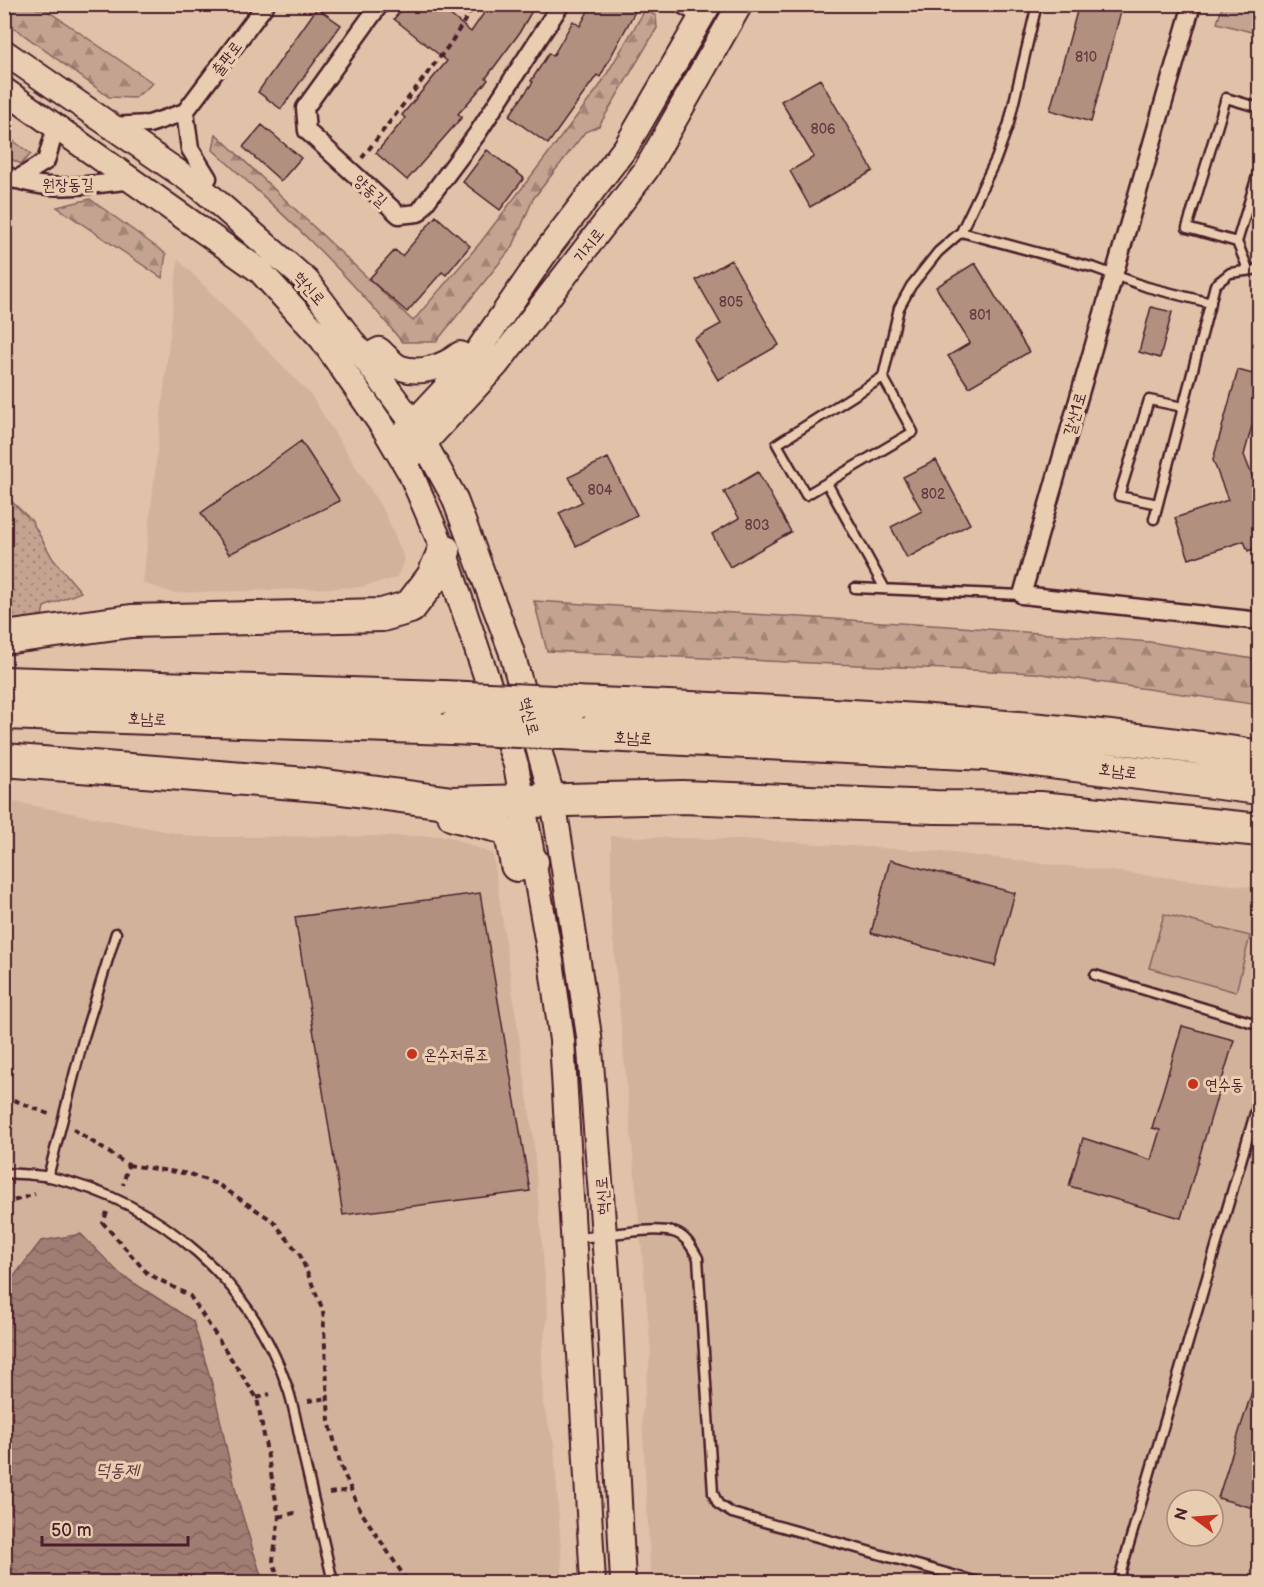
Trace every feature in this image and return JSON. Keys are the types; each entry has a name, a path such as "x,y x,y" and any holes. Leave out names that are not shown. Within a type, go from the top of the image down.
{"highway":[{"path":"4,638 131,621 382,615 410,607 433,577 444,551"},
{"name":"호남로","path":"4,683 443,697 814,714 995,727 1202,748 1260,758"},
{"name":"호남로","path":"4,713 452,728 986,754 1260,788"},
{"path":"4,760 319,785 452,803 682,797 935,807 1040,808 1260,830"},
{"path":"452,803 454,815 510,829 517,865 532,862"}],"main road":[{"name":"기지로","path":"419,433 457,409 497,364 646,170 740,4"},
{"name":"기지로","path":"399,454 419,433 550,246 626,147 705,10"},
{"name":"혁신로","path":"4,52 201,188 307,281 366,357 419,433 454,497 511,650 538,801 589,1036 605,1236 623,1582"},
{"name":"혁신로","path":"4,90 260,271 322,339 399,454 444,551 516,765 538,801 532,862 551,961 562,1040 593,1582"},
{"path":"366,357 379,350 401,368 432,369 450,363 460,354 470,362"},
{"path":"442,477 444,439 457,409"}],"street":[{"name":"출판로","path":"185,112 266,4"},
{"name":"양동길","path":"380,4 305,108 307,131 399,215 418,213 477,134 561,4"},
{"path":"681,4 705,10"},
{"name":"갈산1로","path":"1022,595 1192,4"},
{"path":"109,126 149,124 185,112 190,149 208,178 201,188"},
{"path":"10,177 46,161 56,127"},
{"name":"원장동길","path":"10,177 47,187 134,180"},
{"path":"1022,595 1260,621"}],"lane":[{"path":"883,377 777,444 806,495 828,485 913,432 883,377 899,308 911,286 938,252 961,232 996,159 1009,123 1037,4"},
{"path":"1237,242 1187,228 1226,98 1260,108"},
{"path":"1248,269 1237,242 1260,166"},
{"path":"961,232 1095,268 1114,276 1211,303"},
{"path":"1154,519 1215,285 1230,273 1260,269"},
{"path":"1158,504 1119,496 1149,400 1183,407"},
{"path":"828,485 885,589"},
{"path":"855,588 1022,595"},
{"path":"48,1177 83,1040 116,933"},
{"path":"1095,975 1260,1025"},
{"path":"1118,1582 1260,1096"},
{"path":"4,1173 48,1177 103,1192 145,1213 186,1240 228,1281 267,1339 289,1392 333,1582"},
{"path":"573,1238 655,1231 675,1232 687,1240 698,1258 713,1493 718,1504 732,1513 978,1582"}],"path":[{"path":"362,158 450,44 475,4"},
{"path":"128,1165 190,1174 219,1185 273,1221 300,1255 323,1310 329,1421 341,1467 360,1510 408,1582"},
{"path":"4,1204 35,1194"},
{"path":"106,1212 103,1223 147,1273 190,1296 257,1398 279,1517 273,1560 279,1582"},
{"path":"257,1398 270,1394"},
{"path":"308,1401 328,1398"},
{"path":"329,1493 351,1490"},
{"path":"279,1517 298,1512"}],"shaded area":[{"path":"178,259 310,394 385,513 405,560 396,578 361,587 173,593 143,583"},
{"path":"4,800 195,837 447,836 493,854 533,1136 548,1314 542,1351 543,1404 554,1444 563,1582 5,1582"},
{"path":"611,836 757,840 943,852 1259,888 1259,1582 653,1582 650,1565 642,1415 651,1351 611,917"}],"green space":[{"path":"5,4 39,5 153,83 135,98 109,97 5,21"},
{"path":"1223,5 1259,5 1259,34 1217,23"},
{"path":"645,10 656,16 657,28 599,126 585,132 533,199 513,246 436,342 402,342 335,266 213,150 216,134 413,321 480,243 599,87"},
{"path":"4,134 31,154 21,164 5,156"},
{"path":"90,199 166,254 162,278 57,207"},
{"path":"4,494 31,520 53,559 81,592 44,607 40,626 5,629"},
{"path":"534,601 948,626 1150,642 1259,660 1259,705 1035,673 547,651"},
{"path":"1164,914 1250,936 1236,992 1149,968"}],"water":[{"name":"덕동제","path":"81,1234 120,1274 193,1321 213,1387 238,1501 263,1582 5,1582 5,1288 41,1241"}],"building":[{"path":"406,4 437,4 471,32 490,4 536,4 518,35 486,78 488,80 458,114 462,117 407,180 376,153 405,118 402,115 447,61 394,19"},
{"path":"592,4 639,4 600,77 597,75 548,144 509,116 533,82 531,81 549,53 553,56 573,21 580,26"},
{"path":"1079,4 1123,4 1091,122 1050,110"},
{"path":"317,8 341,25 281,109 258,92"},
{"path":"820,79 873,171 810,207 790,171 814,157 781,101"},
{"path":"262,125 301,158 281,181 243,147"},
{"path":"487,150 524,178 500,210 463,182"},
{"path":"436,216 470,246 446,275 442,272 407,312 369,279 395,250 402,256"},
{"path":"731,260 779,345 718,380 694,339 721,324 696,280"},
{"path":"975,263 1029,352 969,387 948,356 970,343 936,287"},
{"path":"1151,307 1172,312 1160,358 1139,352"},
{"path":"1238,370 1260,376 1260,397 1244,455 1260,496 1260,546 1248,551 1244,541 1189,559 1175,518 1228,500 1213,460"},
{"path":"301,441 340,501 229,554 201,513"},
{"path":"608,458 637,515 576,546 559,513 582,502 569,477"},
{"path":"936,460 970,524 907,558 891,527 922,511 903,477"},
{"path":"758,472 791,532 730,567 712,534 739,518 724,492"},
{"path":"890,860 1015,893 995,966 871,933"},
{"name":"온수저류조","path":"480,893 530,1191 343,1215 295,917"},
{"name":"연수동","path":"1182,1026 1234,1040 1181,1218 1069,1186 1083,1138 1151,1160 1160,1130 1152,1128"},
{"path":"1256,1379 1260,1379 1260,1510 1225,1500 1225,1488 1221,1488"}],"place":[{"name":"온수저류조","path":"412,1054"},
{"name":"연수동","path":"1193,1084"}]}
